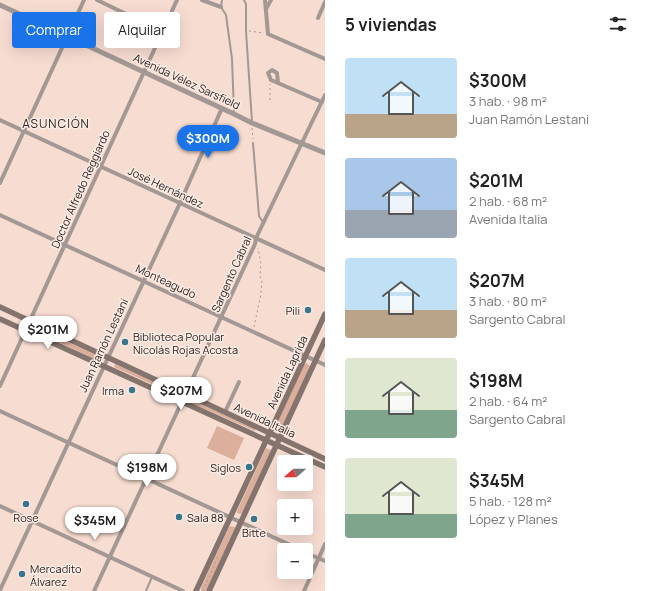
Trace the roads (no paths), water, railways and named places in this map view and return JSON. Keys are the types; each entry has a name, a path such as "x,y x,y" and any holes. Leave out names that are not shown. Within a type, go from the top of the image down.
{"main road":[{"name":"Avenida Italia","path":"0,307 325,459"},
{"name":"Avenida Laprida","path":"196,591 325,314"},
{"name":"Avenida Italia","path":"0,318 325,467"},
{"name":"Avenida Laprida","path":"209,591 325,340"}],"street":[{"path":"78,12 84,0"},
{"path":"97,0 122,12"},
{"name":"Doctor Alfredo Reggiardo","path":"0,386 66,245 100,166 177,0"},
{"path":"202,0 221,7"},
{"path":"265,0 268,34 325,59"},
{"path":"266,9 271,0"},
{"path":"318,18 325,2"},
{"name":"Avenida Vélez Sarsfield","path":"0,5 15,12"},
{"path":"0,183 62,48"},
{"name":"Avenida Vélez Sarsfield","path":"92,48 252,123 325,153"},
{"path":"278,83 277,73 272,70 268,73 271,80 322,102"},
{"name":"Sargento Cabral","path":"94,591 222,317 255,244 256,238 325,96"},
{"name":"Juan Ramón Lestani","path":"0,590 67,442 180,203 222,108"},
{"name":"José Hernández","path":"0,120 325,270"},
{"name":"Avenida Vélez Sarsfield","path":"301,144 304,147 325,157"},
{"name":"Monteagudo","path":"0,215 325,365"},
{"path":"226,412 239,382"},
{"path":"0,411 285,543"},
{"path":"0,506 184,591"},
{"path":"304,591 325,544"},
{"path":"313,555 325,561"}],"lane":[{"path":"222,0 221,7 226,15 231,52 234,114"},
{"path":"244,0 246,4 246,31 252,123"},
{"path":"253,143 259,216 264,222"},
{"path":"146,591 153,576"}],"place":[{"name":"Pili","path":"308,310"},
{"name":"Biblioteca Popular Nicolás Rojas Acosta","path":"125,342"},
{"name":"Irma","path":"132,390"},
{"name":"Siglos","path":"249,467"},
{"name":"Rose","path":"26,504"},
{"name":"Sala 88","path":"179,517"},
{"name":"Bitte","path":"254,519"},
{"name":"Mercadito Álvarez","path":"22,574"}],"district":[{"name":"ASUNCIÓN","path":"56,123"}]}
